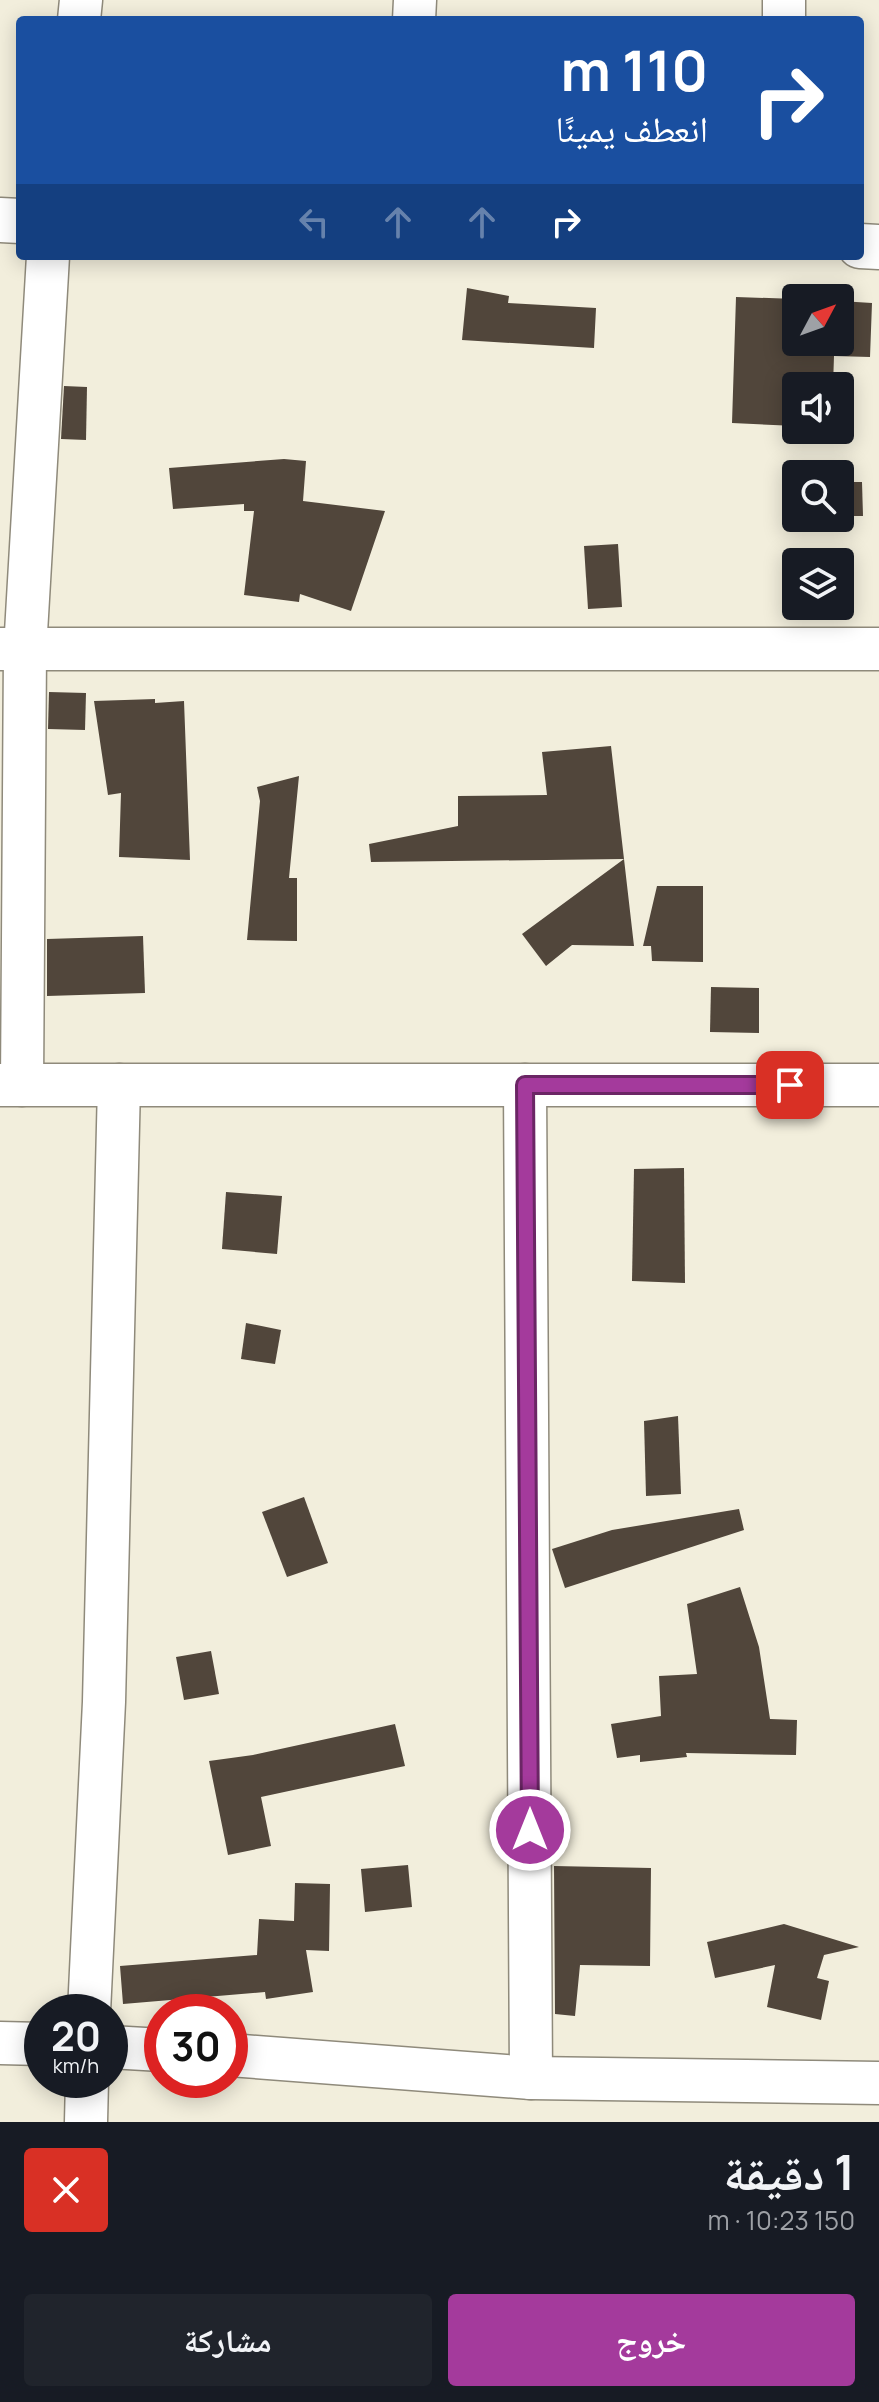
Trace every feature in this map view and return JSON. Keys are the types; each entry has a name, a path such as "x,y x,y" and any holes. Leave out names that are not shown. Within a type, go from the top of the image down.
{"street":[{"path":"48,260 12,649 11,1085 879,1085"},
{"path":"12,649 879,649"},
{"path":"90,1994 104,1702 119,1085"},
{"path":"525,1085 531,2078"},
{"path":"0,2043 24,2044"},
{"path":"248,2056 531,2078 879,2083"},
{"path":"86,2122 87,2098"}],"building":[{"path":"467,288 509,296 508,303 596,308 594,348 462,340"},
{"path":"736,297 782,299 782,356 834,356 833,372 782,372 782,425 732,423"},
{"path":"854,302 872,303 870,357 834,356 854,356"},
{"path":"64,386 87,387 86,440 61,439"},
{"path":"284,459 306,461 303,501 385,511 351,611 300,594 299,602 244,595 254,511 244,511 244,504 173,509 169,468"},
{"path":"854,482 862,482 863,516 854,516"},
{"path":"618,544 622,607 588,609 584,546"},
{"path":"49,692 86,693 85,730 48,729"},
{"path":"155,699 155,703 184,701 190,860 119,857 121,793 108,795 94,701"},
{"path":"611,746 624,859 371,862 369,844 458,826 458,796 547,795 542,752"},
{"path":"299,776 289,878 297,878 297,941 247,940 260,801 257,787"},
{"path":"624,859 634,946 572,945 546,966 522,934"},
{"path":"657,886 703,886 703,962 652,961 651,946 643,946"},
{"path":"143,936 145,993 47,996 47,939"},
{"path":"711,987 759,988 759,1033 710,1032"},
{"path":"684,1168 685,1283 632,1281 634,1169"},
{"path":"226,1192 282,1196 277,1254 222,1249"},
{"path":"246,1323 281,1330 275,1364 241,1359"},
{"path":"678,1416 681,1494 646,1496 644,1421"},
{"path":"304,1497 328,1563 287,1577 262,1512"},
{"path":"739,1509 744,1530 565,1588 552,1549 612,1530"},
{"path":"740,1587 759,1647 770,1719 797,1720 796,1755 686,1753 687,1757 640,1762 640,1755 617,1758 611,1724 661,1716 659,1676 697,1674 687,1604"},
{"path":"211,1651 219,1694 184,1700 176,1657"},
{"path":"395,1724 405,1766 261,1797 271,1846 228,1855 209,1761 253,1755"},
{"path":"408,1865 412,1907 365,1912 361,1869"},
{"path":"554,1866 651,1868 650,1966 580,1965 575,2016 555,2014"},
{"path":"295,1883 330,1884 329,1951 306,1950 313,1992 266,1999 265,1992 144,1994 144,2002 128,2004 128,1994 122,1994 120,1966 257,1955 259,1919 294,1921"},
{"path":"784,1924 859,1947 824,1955 817,1978 829,1981 821,2020 767,2007 775,1965 715,1978 707,1942"}],"route":[{"path":"530,1830 525,1085 790,1085"}]}
